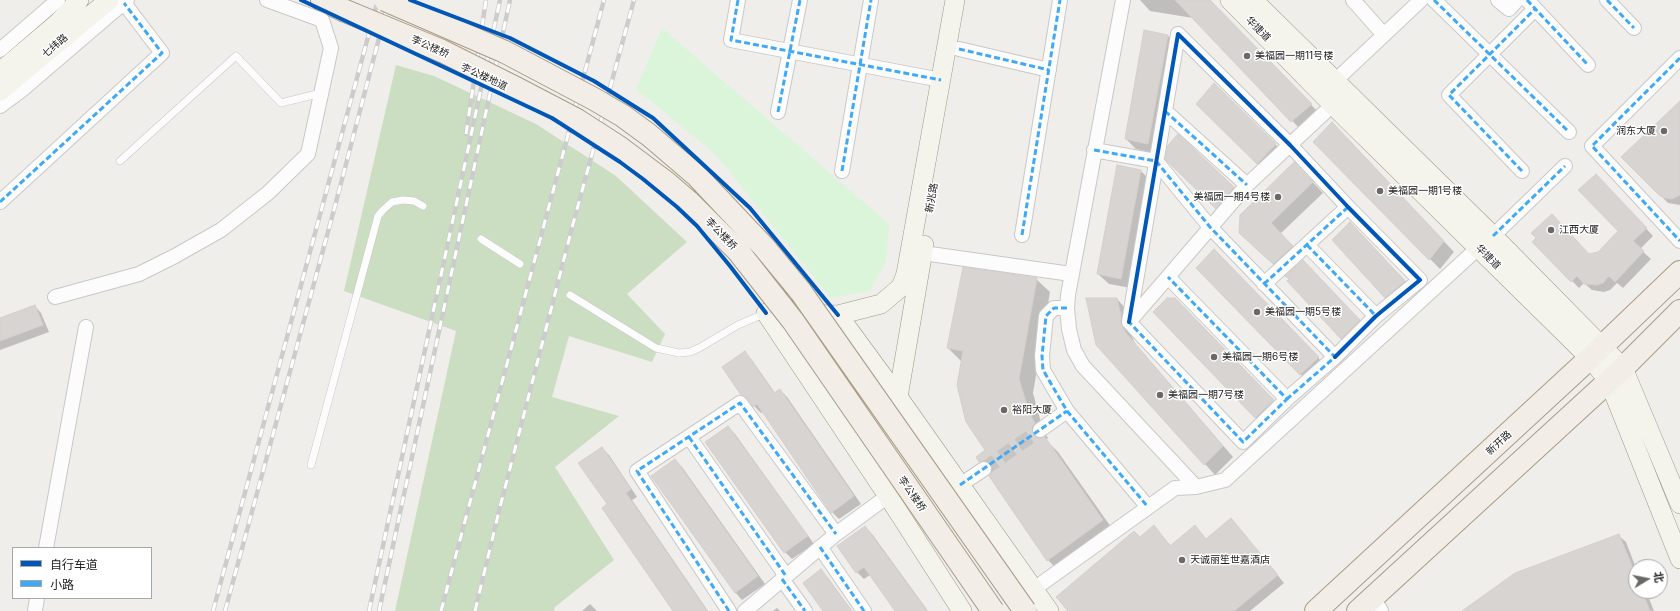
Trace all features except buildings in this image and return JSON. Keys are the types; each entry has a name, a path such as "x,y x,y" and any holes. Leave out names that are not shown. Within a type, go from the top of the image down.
{"main road":[{"name":"李公楼桥","path":"322,0 442,51 577,120 631,156 667,183 689,202 738,251 793,321 992,611"},
{"path":"385,0 506,52 594,98 623,116 649,135 697,176 764,246 801,292 1025,611"},
{"name":"新开路","path":"1316,611 1597,352 1680,272"},
{"path":"1371,606 1616,374 1680,311"}],"street":[{"name":"七纬路","path":"0,72 53,7 78,0"},
{"path":"55,297 139,274 221,230 268,193 308,154 331,48 322,20 267,0"},
{"path":"311,0 343,10"},
{"path":"738,0 731,40 860,66 941,80"},
{"path":"778,112 800,0"},
{"path":"842,171 871,0"},
{"name":"新兆路","path":"766,313 838,315 881,304 901,287 906,274 955,0"},
{"name":"新兆路","path":"898,397 967,0"},
{"path":"1022,235 1060,0"},
{"path":"1123,0 1072,274 1067,308 1069,329 1074,350 1083,366 1196,487"},
{"name":"华捷道","path":"1230,0 1478,248 1597,352"},
{"name":"华捷道","path":"1253,0 1493,236 1616,374 1680,504"},
{"path":"1353,0 1384,35"},
{"path":"1128,322 1247,184 1333,104 1341,86 1384,35 1421,0"},
{"path":"1434,0 1569,132"},
{"path":"1498,0 1509,9 1517,0"},
{"path":"1607,0 1634,28"},
{"name":"七纬路","path":"0,91 120,1"},
{"path":"0,106 23,89 120,1 162,53 0,202"},
{"path":"1522,171 1450,95 1490,54 1531,4 1588,65"},
{"path":"0,50 53,7"},
{"path":"1178,34 1290,144 1348,207 1420,280 1376,316 1335,357 1287,399 1243,442 1128,322 1178,34"},
{"path":"959,49 1049,70"},
{"path":"1680,58 1592,146 1680,242"},
{"path":"1165,111 1247,184"},
{"path":"1094,150 1156,161 1210,227 1335,357"},
{"path":"1493,236 1565,166"},
{"path":"1264,284 1348,207"},
{"path":"1308,245 1376,316"},
{"path":"1034,589 1175,488 1196,487 1225,480 1478,248"},
{"path":"923,253 1072,274"},
{"path":"1168,277 1287,399"},
{"path":"1067,308 1054,308 1046,316 1042,356 1043,370 1067,411 1148,507"},
{"path":"766,313 888,496 962,611"},
{"path":"838,315 898,397 1049,611"},
{"path":"46,547 86,327"},
{"name":"华捷道","path":"1616,374 1680,559"},
{"path":"844,431 898,397"},
{"path":"729,611 637,472 740,403 836,534"},
{"path":"1040,430 1067,411"},
{"path":"689,437 784,578 804,611"},
{"path":"960,485 984,469"},
{"path":"745,611 836,534 888,496"},
{"path":"820,547 864,611"},
{"path":"35,611 37,599"}],"lane":[{"path":"120,161 236,56 281,103 321,93"},
{"path":"311,465 378,216 392,202 403,200 414,202 423,206"},
{"path":"481,239 520,264"},
{"path":"570,295 656,348 679,353 690,352 699,348 738,325 766,313"}],"green space":[{"path":"662,28 889,224 886,262 870,291 831,298 715,154 636,89"},
{"path":"396,65 434,76 536,124 616,176 687,242 627,294 665,334 652,362 569,336 552,397 619,416 555,467 614,560 555,607 554,611 395,611 456,331 344,291"}],"tunnel":[{"path":"984,469 1040,430"}],"railway":[{"path":"213,611 378,0"},
{"path":"225,611 335,206 389,0"},
{"path":"466,134 486,0"},
{"path":"369,611 500,0"},
{"path":"379,611 510,0"},
{"path":"441,611 604,0"},
{"path":"475,611 499,511 573,224 634,0"}],"marked path":[{"path":"738,0 731,40 941,80"},
{"path":"778,112 800,0"},
{"path":"842,171 871,0"},
{"path":"1022,235 1060,0"},
{"path":"1434,0 1569,132"},
{"path":"1527,0 1588,65"},
{"path":"1607,0 1634,28"},
{"path":"0,202 162,53 124,3"},
{"path":"1522,171 1449,95 1535,9"},
{"path":"959,49 1049,70"},
{"path":"1680,58 1592,146 1680,241"},
{"path":"1165,111 1247,185"},
{"path":"1094,150 1156,161 1210,227 1335,357 1287,399"},
{"path":"1493,236 1565,166"},
{"path":"1264,284 1348,207"},
{"path":"1307,245 1376,316"},
{"path":"1129,320 1129,322 1243,442 1287,399 1168,277"},
{"path":"1067,308 1054,308 1046,316 1042,356 1043,370 1067,411 1148,507"},
{"path":"729,611 637,471 740,403 836,534"},
{"path":"960,485 1067,411"},
{"path":"689,437 786,576"},
{"path":"820,547 864,611"},
{"path":"782,579 805,611"}],"cycle path":[{"name":"李公楼地道","path":"301,0 552,118 620,162 677,207 697,226 766,313"},
{"path":"410,0 510,38 594,81 653,118 750,208 838,315"},
{"path":"1129,322 1178,34 1290,145 1348,207 1420,280 1376,316 1335,357"}],"place":[{"name":"美福园一期11号楼","path":"1247,56"},
{"name":"润东大厦","path":"1664,131"},
{"name":"美福园一期1号楼","path":"1380,191"},
{"name":"美福园一期4号楼","path":"1278,197"},
{"name":"江西大厦","path":"1551,230"},
{"name":"美福园一期5号楼","path":"1257,312"},
{"name":"美福园一期6号楼","path":"1214,357"},
{"name":"美福园一期7号楼","path":"1160,395"},
{"name":"裕阳大厦","path":"1004,410"},
{"name":"天诚丽笙世嘉酒店","path":"1182,560"}]}
